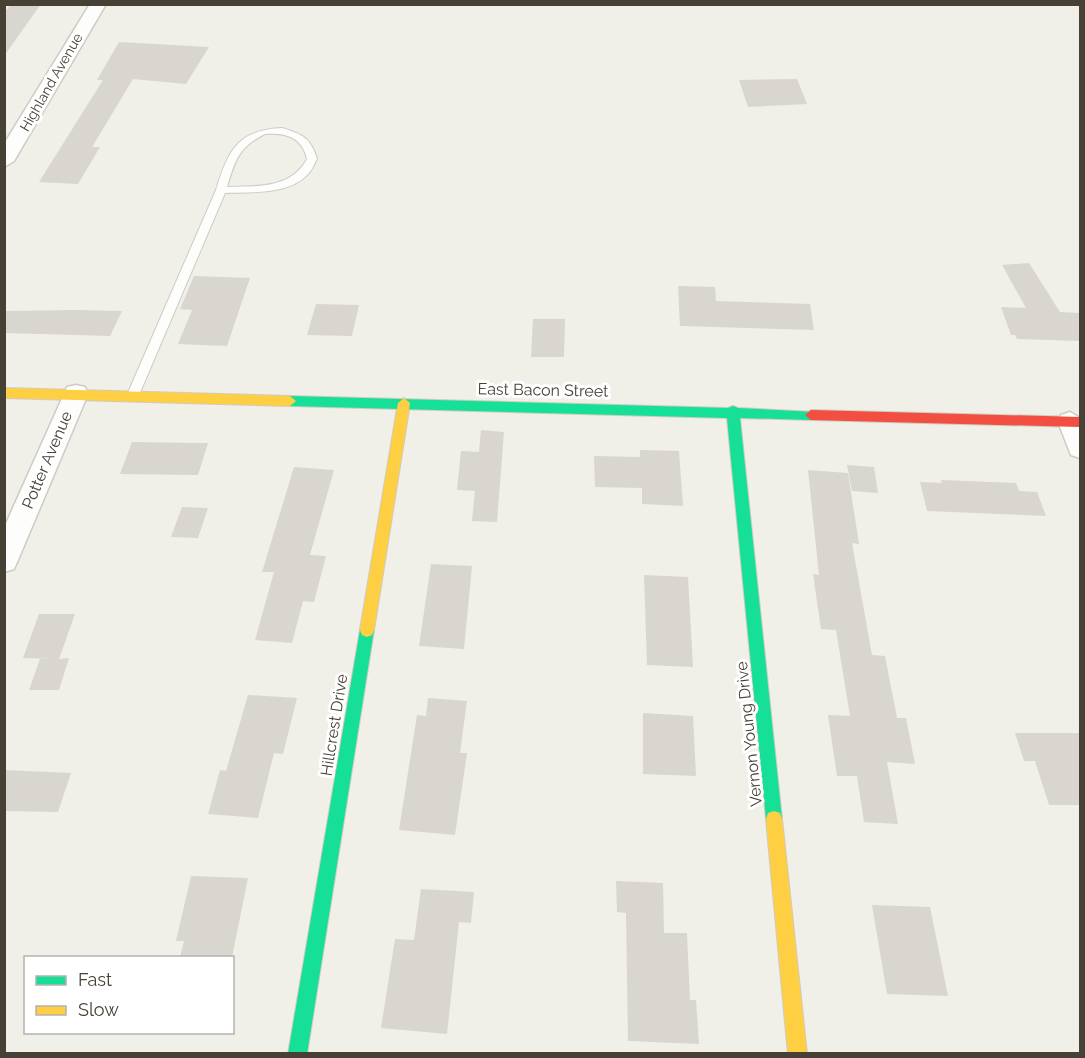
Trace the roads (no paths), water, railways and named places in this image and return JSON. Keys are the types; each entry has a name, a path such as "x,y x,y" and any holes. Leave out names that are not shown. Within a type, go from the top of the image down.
{"main road":[{"name":"East Bacon Street","path":"4,393 1075,422"},
{"name":"Hillcrest Drive","path":"297,1053 404,403"},
{"name":"Vernon Young Drive","path":"733,411 798,1053"}],"street":[{"name":"Highland Avenue","path":"4,161 98,4"},
{"name":"Potter Avenue","path":"4,560 76,394"},
{"path":"1075,422 1080,448"}],"lane":[{"path":"133,395 221,190 229,165 244,140 257,132 281,129 292,132 306,142 312,154 310,165 305,173 280,184 221,190"}]}
